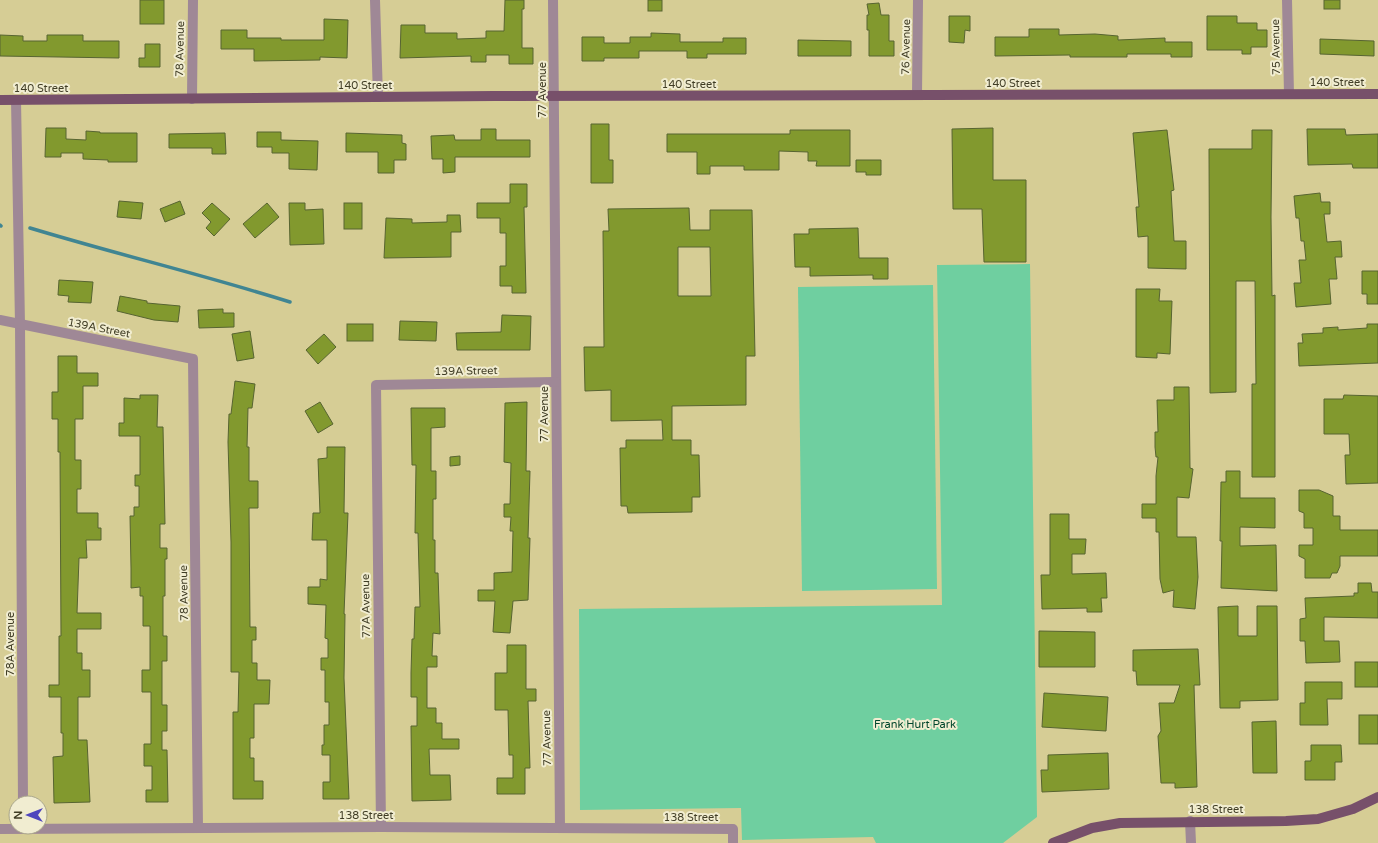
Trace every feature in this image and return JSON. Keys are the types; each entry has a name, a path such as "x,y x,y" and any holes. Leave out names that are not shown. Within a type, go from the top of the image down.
{"main road":[{"name":"140 Street","path":"0,100 554,96 1378,94"},
{"name":"138 Street","path":"1053,843 1085,830 1105,825 1134,822 1286,821 1318,819 1353,809 1378,797"}],"street":[{"name":"78 Avenue","path":"192,99 193,0"},
{"path":"375,0 378,97"},
{"name":"77 Avenue","path":"553,0 560,828"},
{"name":"76 Avenue","path":"918,0 918,95"},
{"name":"75 Avenue","path":"1287,0 1289,94"},
{"name":"78A Avenue","path":"16,100 20,324 23,795"},
{"name":"139A Street","path":"0,320 194,359"},
{"name":"78 Avenue","path":"194,359 198,828"},
{"name":"139A Street","path":"376,385 556,382"},
{"name":"77A Avenue","path":"376,385 381,827"},
{"path":"1190,822 1191,843"},
{"name":"138 Street","path":"48,828 381,827 733,829 734,843"}],"green space":[{"name":"Frank Hurt Park","path":"1030,264 1037,817 1003,843 876,843 873,837 742,840 741,808 580,810 579,609 942,605 937,265"},
{"path":"933,285 937,589 802,591 798,287"}],"building":[{"path":"140,0 164,0 164,24 140,24"},
{"path":"505,0 524,0 524,9 522,9 522,48 533,48 533,64 509,64 509,55 486,55 486,62 471,62 471,56 400,58 401,25 425,25 425,33 457,33 457,39 486,38 486,31 504,31"},
{"path":"648,0 662,0 662,11 648,11"},
{"path":"1324,0 1340,0 1340,9 1324,9"},
{"path":"879,3 881,15 889,15 889,41 894,41 894,56 869,56 869,30 867,30 867,15 869,15 867,4"},
{"path":"949,16 970,16 970,31 965,30 964,43 949,42"},
{"path":"1207,16 1237,16 1237,23 1257,23 1257,30 1267,30 1267,47 1251,47 1251,54 1242,54 1242,50 1207,50"},
{"path":"324,19 348,20 347,58 320,57 320,60 254,61 254,49 221,49 221,30 247,30 247,38 324,40"},
{"path":"1029,29 1059,29 1059,35 1095,34 1118,36 1118,40 1165,38 1165,42 1192,42 1192,57 1171,57 1171,54 1127,54 1127,57 1070,57 1070,55 995,56 995,37 1029,37"},
{"path":"651,33 680,34 680,42 723,42 723,38 746,38 746,54 707,54 707,58 687,58 687,51 639,51 639,58 604,58 604,61 582,61 582,37 604,37 604,43 630,43 630,37 651,37"},
{"path":"0,35 23,36 23,41 47,41 47,35 83,35 83,41 119,41 119,58 0,56"},
{"path":"1320,39 1374,41 1374,56 1320,54"},
{"path":"798,40 851,41 851,56 798,56"},
{"path":"145,44 160,44 160,67 139,67 139,58 145,58"},
{"path":"591,124 609,124 609,160 613,160 613,183 591,183"},
{"path":"46,128 66,128 66,139 86,140 86,131 100,133 137,133 137,162 108,162 108,160 83,159 83,153 61,153 61,157 45,157"},
{"path":"993,128 993,180 1026,180 1026,262 984,262 982,209 953,209 952,129"},
{"path":"481,129 496,129 496,140 530,140 530,157 455,157 455,172 443,173 443,159 432,159 431,136 454,135 455,140 481,140"},
{"path":"1307,129 1345,129 1346,135 1378,134 1378,168 1353,168 1352,164 1308,165"},
{"path":"790,130 850,130 850,166 816,166 817,161 808,161 808,152 779,151 779,170 744,170 744,166 710,166 710,174 697,174 697,152 667,152 667,134 790,134"},
{"path":"1167,130 1174,190 1171,191 1174,241 1186,241 1186,269 1148,268 1148,236 1138,237 1136,207 1139,207 1133,133"},
{"path":"1252,130 1272,130 1271,217 1272,296 1275,295 1275,477 1252,477 1252,384 1256,384 1255,281 1236,281 1236,392 1210,393 1209,149 1252,149"},
{"path":"257,132 281,132 281,140 318,141 317,170 289,169 289,153 272,153 272,147 257,147"},
{"path":"225,133 226,154 212,154 212,148 169,148 169,134"},
{"path":"346,133 402,135 402,143 406,144 406,160 394,160 394,173 378,173 378,152 346,152"},
{"path":"856,160 881,160 881,175 866,175 866,172 856,172"},
{"path":"510,184 527,184 527,207 524,207 526,293 512,293 512,286 500,286 500,266 506,266 506,233 500,233 500,218 477,218 477,203 510,203"},
{"path":"1320,193 1321,202 1330,202 1330,214 1324,214 1327,242 1341,241 1342,257 1335,257 1337,279 1329,279 1331,304 1296,307 1294,283 1301,283 1299,260 1306,260 1304,241 1301,241 1299,218 1296,218 1294,196"},
{"path":"119,201 143,203 141,219 117,217"},
{"path":"180,201 185,214 165,222 160,209"},
{"path":"212,203 230,219 214,236 206,228 211,222 202,213"},
{"path":"267,203 279,217 255,238 243,224"},
{"path":"289,203 305,203 305,210 323,209 324,244 290,245"},
{"path":"344,203 362,203 362,229 344,229"},
{"path":"689,208 690,230 710,230 710,210 752,210 755,356 746,356 746,405 672,406 672,440 691,440 691,455 699,455 700,497 692,497 692,512 628,513 627,506 621,506 620,448 626,448 626,440 663,440 662,420 611,421 611,390 585,391 584,347 604,347 603,231 609,231 608,209","holes":["678,247 710,247 711,296 678,296"]},
{"path":"447,215 460,215 461,232 451,232 451,257 384,258 386,218 412,219 412,223 447,222"},
{"path":"858,228 859,258 888,258 888,279 873,279 873,275 810,276 810,267 795,267 794,234 809,234 809,229"},
{"path":"1362,271 1378,271 1378,304 1367,304 1367,294 1362,294"},
{"path":"59,280 93,282 91,303 68,302 69,296 58,295"},
{"path":"1136,289 1160,289 1159,301 1172,301 1170,354 1157,353 1157,358 1136,357"},
{"path":"120,296 147,301 147,303 180,306 178,322 154,320 117,311"},
{"path":"223,309 223,313 234,313 234,327 199,328 198,310"},
{"path":"502,315 531,316 530,350 457,350 456,333 501,332"},
{"path":"400,321 437,322 436,341 399,340"},
{"path":"347,324 373,324 373,341 347,341"},
{"path":"1367,324 1378,324 1378,363 1299,366 1298,343 1303,343 1302,334 1323,333 1323,328 1338,327 1338,330 1367,328"},
{"path":"250,331 254,358 237,361 232,334"},
{"path":"324,334 336,347 318,364 306,350"},
{"path":"58,356 77,356 77,373 98,373 98,386 83,386 83,419 75,419 75,460 81,460 81,489 77,489 77,513 98,513 98,528 101,528 101,540 86,540 87,558 79,558 77,613 101,613 101,629 77,629 77,653 82,653 82,670 90,670 90,697 78,697 78,740 87,740 90,802 54,803 53,757 63,756 63,733 61,733 61,697 49,697 49,685 59,685 59,636 61,636 60,452 58,452 58,419 52,419 52,392 58,392"},
{"path":"235,381 255,384 252,408 248,408 247,447 249,447 249,481 258,481 258,508 249,508 250,627 256,627 256,640 252,640 252,663 257,663 257,680 270,680 269,704 254,704 254,738 250,738 250,758 254,758 254,781 263,781 263,799 233,799 233,712 238,712 239,672 231,672 231,542 228,442 229,414 231,414"},
{"path":"1174,387 1189,387 1190,468 1193,469 1189,498 1177,497 1177,537 1196,537 1198,577 1195,609 1173,607 1174,590 1163,593 1160,579 1159,532 1156,532 1156,518 1142,518 1142,504 1156,504 1158,457 1156,457 1155,432 1158,432 1157,400 1174,400"},
{"path":"140,395 158,395 157,427 163,427 165,524 160,524 160,548 167,548 167,559 165,559 165,596 163,596 163,636 167,636 167,661 162,661 162,705 167,705 167,731 162,731 162,750 167,750 168,802 146,802 146,790 152,790 152,766 144,766 144,744 151,744 151,692 142,692 142,670 150,670 150,626 143,626 143,596 140,596 140,587 131,588 130,516 134,516 134,507 139,507 139,486 135,486 135,475 140,475 140,436 119,436 119,423 124,423 124,398 140,399"},
{"path":"1344,395 1378,396 1378,483 1346,484 1345,455 1350,455 1349,434 1324,434 1324,399 1343,399"},
{"path":"320,402 333,424 318,433 305,411"},
{"path":"527,402 526,471 530,471 528,600 513,601 510,633 493,632 495,601 478,601 478,590 494,590 494,573 512,572 513,531 510,531 511,517 504,517 504,504 510,504 511,463 504,462 505,403"},
{"path":"411,408 445,408 445,427 431,428 431,471 436,471 436,499 433,499 433,540 435,540 435,573 438,573 440,634 433,633 432,656 437,656 437,667 427,667 427,708 436,708 436,723 442,723 442,739 459,739 459,749 429,749 430,775 450,775 451,800 412,801 411,726 417,726 417,697 411,697 412,639 414,639 415,607 420,607 418,533 415,533 416,465 412,465"},
{"path":"327,447 345,447 344,513 348,513 344,614 344,678 349,799 323,799 323,782 330,782 330,755 322,755 322,745 324,745 324,725 329,725 329,702 325,702 325,670 321,670 321,658 328,658 328,639 325,638 326,605 308,604 308,587 320,587 320,579 327,580 327,540 312,540 313,513 320,513 318,459 327,458"},
{"path":"460,456 460,465 450,466 450,457"},
{"path":"1226,471 1240,471 1240,498 1275,498 1275,528 1240,527 1240,546 1276,545 1277,591 1221,588 1221,482 1226,482"},
{"path":"1299,490 1319,490 1333,496 1333,516 1340,516 1340,530 1378,530 1378,556 1340,556 1340,566 1337,573 1332,573 1330,578 1305,578 1305,559 1299,556 1299,545 1313,545 1313,528 1304,528 1304,513 1299,511"},
{"path":"1050,514 1069,514 1069,539 1086,539 1085,554 1072,554 1072,574 1106,573 1107,598 1101,598 1102,612 1087,612 1087,608 1042,609 1041,575 1050,575"},
{"path":"1358,583 1371,583 1372,592 1378,592 1378,618 1324,617 1324,641 1339,641 1340,662 1306,663 1305,641 1300,641 1300,619 1306,618 1305,598 1354,596 1354,593 1358,593"},
{"path":"1238,606 1238,636 1257,636 1257,606 1277,606 1278,700 1240,701 1240,708 1220,708 1218,607"},
{"path":"1039,631 1095,632 1095,667 1039,667"},
{"path":"507,645 526,645 526,689 536,689 536,701 528,701 530,768 525,768 525,794 497,794 497,778 513,778 513,755 509,755 508,710 495,710 495,673 507,673"},
{"path":"1198,649 1200,685 1194,685 1197,787 1175,788 1175,783 1161,783 1158,736 1161,731 1159,703 1174,703 1180,685 1137,685 1136,671 1133,671 1133,650"},
{"path":"1355,662 1378,662 1378,687 1355,687"},
{"path":"1305,682 1342,682 1342,699 1327,699 1328,725 1300,725 1300,703 1305,703"},
{"path":"1044,693 1108,697 1106,731 1042,727"},
{"path":"1359,715 1378,715 1378,744 1359,744"},
{"path":"1276,721 1277,773 1253,773 1252,722"},
{"path":"1311,745 1341,745 1342,762 1335,762 1335,780 1305,780 1305,761 1311,761"},
{"path":"1108,753 1109,789 1042,792 1041,770 1048,770 1048,755"}],"waterway":[{"path":"30,228 290,302"}]}
